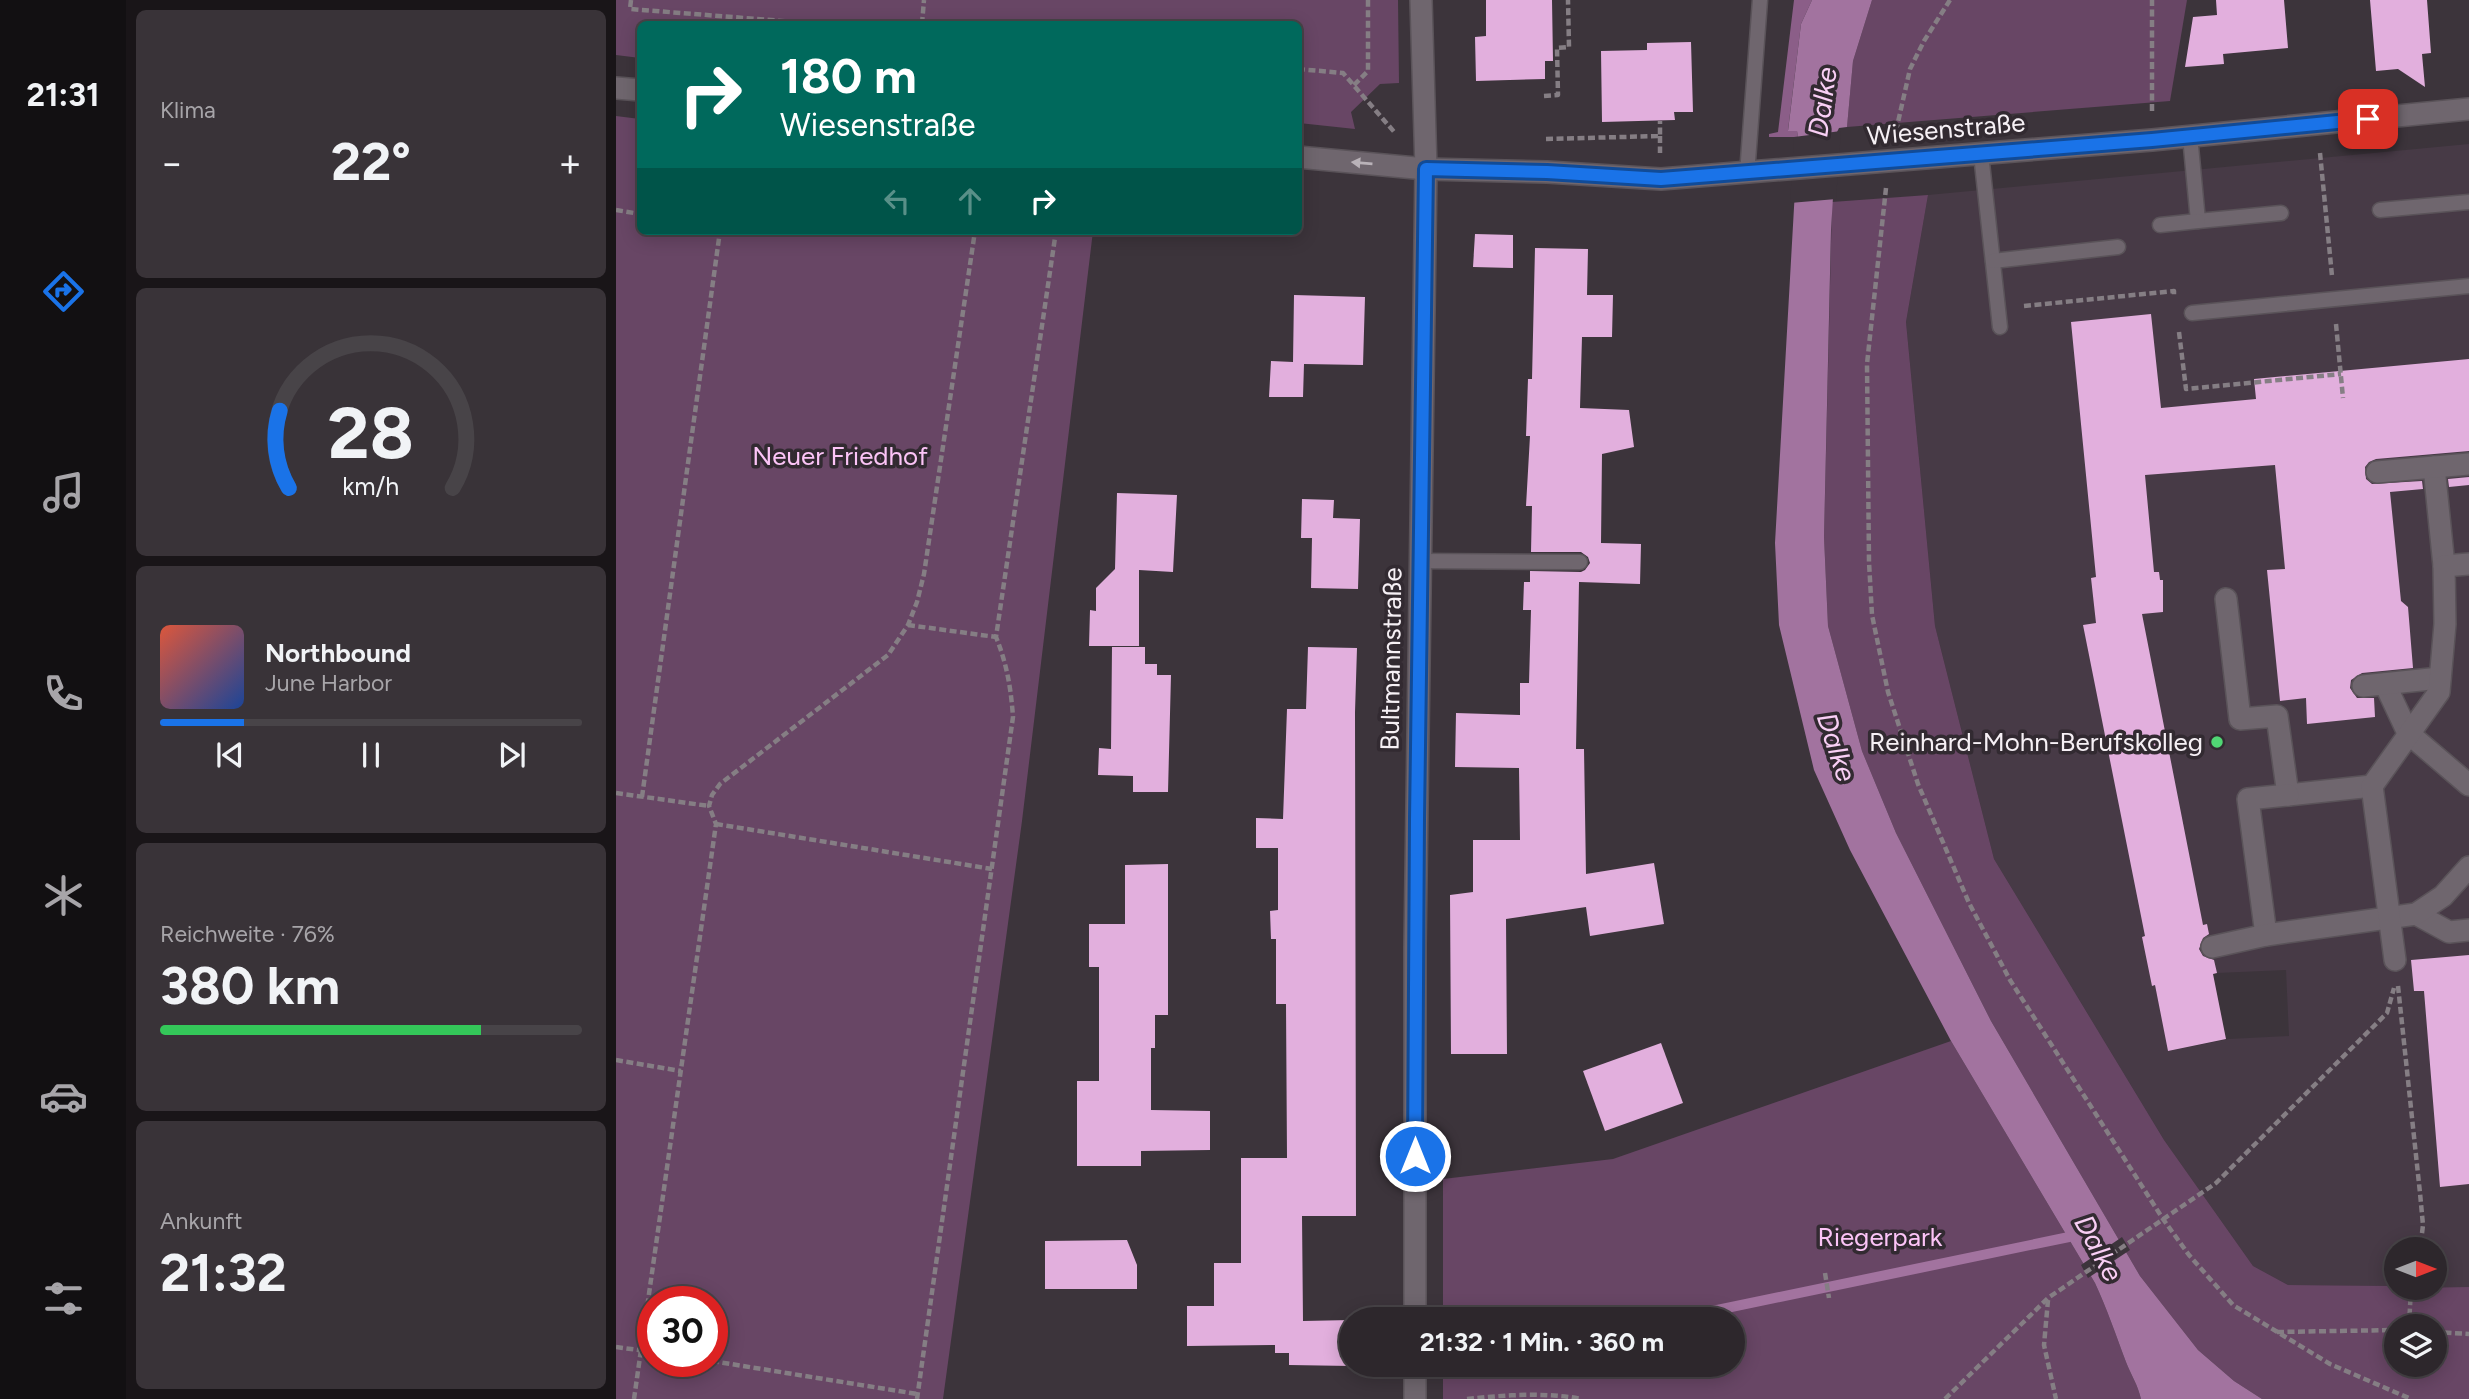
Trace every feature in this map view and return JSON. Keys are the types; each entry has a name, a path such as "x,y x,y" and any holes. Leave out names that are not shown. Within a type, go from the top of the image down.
{"street":[{"name":"Bultmannstraße","path":"1415,1307 1415,947 1426,169 1421,0"},
{"path":"616,88 637,90"},
{"name":"Wiesenstraße","path":"1302,157 1426,169 1547,172 1661,179 2152,140 2469,109"},
{"path":"2377,472 2469,464"},
{"path":"2395,960 2372,786 2439,692 2445,624 2444,566 2434,467"},
{"path":"2444,566 2469,564"},
{"path":"2226,599 2240,719 2277,716 2288,795"},
{"path":"2363,686 2440,678"},
{"path":"2385,684 2408,733 2469,786"},
{"path":"2266,935 2248,799 2372,786"},
{"path":"2212,947 2266,935 2416,914 2443,896 2469,867"},
{"path":"2416,914 2449,932 2469,930"},
{"path":"1415,1377 1415,1399"}],"lane":[{"path":"1747,174 1760,0"},
{"path":"2190,136 2198,221"},
{"path":"1981,154 2000,327"},
{"path":"2380,210 2469,202"},
{"path":"2160,225 2281,213"},
{"path":"1993,261 2118,247"},
{"path":"2192,313 2469,286"},
{"path":"1421,561 1580,562"}],"path":[{"path":"631,0 630,9 783,21"},
{"path":"922,21 924,0"},
{"path":"1354,85 1368,71 1368,0"},
{"path":"1544,96 1558,95 1555,48 1569,47 1568,0"},
{"path":"1950,0 1910,69 1889,162 1867,364 1872,615 1888,692 1918,784 1969,903 2010,980 2163,1219 2189,1255 2233,1306 2330,1364 2411,1399"},
{"path":"2152,0 2152,140"},
{"path":"1302,69 1343,73 1426,169"},
{"path":"1660,121 1660,147"},
{"path":"2317,124 2343,398"},
{"path":"1546,139 1660,136"},
{"path":"616,210 637,214"},
{"path":"642,796 719,235"},
{"path":"650,1286 716,824 709,806 712,795 720,784 888,655 908,625 924,574 974,235"},
{"path":"728,1364 917,1396 1013,717 1009,677 996,638 1055,235"},
{"path":"1998,309 2174,291 2175,303"},
{"path":"2178,328 2186,389 2341,374"},
{"path":"908,625 996,638"},
{"path":"616,793 709,806"},
{"path":"716,824 992,869"},
{"path":"1945,1399 2066,1284 2216,1183 2387,1013 2397,977 2420,1193 2422,1237"},
{"path":"616,1060 681,1071"},
{"path":"1825,1274 1829,1298"},
{"path":"2049,1298 2044,1345 2056,1399"},
{"path":"2276,1332 2384,1330"},
{"path":"2447,1333 2469,1334"},
{"path":"616,1346 637,1349"},
{"path":"634,1399 637,1377"},
{"path":"1467,1399 1556,1395 1582,1399"}],"shaded area":[{"path":"1794,0 1812,0 1801,24 1788,130 1797,131 1798,137 1769,137 1769,134 1778,132"},
{"name":"Reinhard-Mohn-Berufskolleg","path":"2469,144 2469,1287 2447,1287 2447,1237 2384,1237 2384,1286 2288,1285 2253,1266 2164,1140 1994,859 1935,626 1906,322 1928,195","holes":["2286,970 2289,1036 2229,1039 2168,1051 2155,985 2217,973"]}],"green space":[{"path":"616,0 1398,0 1399,83 1380,84 1351,112 1355,129 1302,123 1302,21 637,21 637,58 616,55"},
{"path":"1872,0 2187,0 2170,101 1847,127 1853,61"},
{"name":"Neuer Friedhof","path":"616,116 637,119 637,235 1093,235 1022,821 943,1399 616,1399"},
{"path":"1928,195 1906,322 1935,626 1994,859 2164,1140 2253,1266 2288,1285 2384,1286 2384,1300 2447,1300 2447,1287 2469,1287 2469,1399 2262,1399 2234,1381 2198,1350 2140,1276 1991,1021 1896,833 1862,751 1828,626 1824,537 1832,202"},
{"name":"Riegerpark","path":"1951,1041 2095,1283 2141,1399 1443,1399 1443,1377 1745,1377 1745,1307 1443,1307 1443,1179 1613,1159"}],"water":[{"name":"Dalke","path":"1812,0 1872,0 1853,61 1847,127 1839,128 1837,132 1831,230 1824,537 1828,626 1862,751 1896,833 1991,1021 2140,1276 2198,1350 2234,1381 2262,1399 2141,1399 2095,1283 1951,1041 1850,850 1814,770 1779,625 1775,543 1798,137 1797,131 1788,131 1801,24"}],"pier":[{"path":"1841,131 1836,199 1790,203 1794,137"},
{"path":"2122,1237 2130,1250 2088,1278 2081,1265"}],"building":[{"path":"1486,0 1552,0 1553,61 1545,61 1545,79 1476,81 1475,37 1486,36"},
{"path":"2216,0 2284,0 2288,48 2223,54 2224,64 2185,67 2193,17 2217,15"},
{"path":"2370,0 2427,0 2431,53 2422,54 2425,87 2398,69 2376,71"},
{"path":"1691,42 1693,112 1674,112 1675,120 1602,122 1601,51 1647,50 1647,43"},
{"path":"1475,234 1513,235 1513,268 1473,267"},
{"path":"1535,248 1588,249 1587,295 1613,295 1612,337 1582,337 1580,408 1629,410 1634,447 1602,454 1601,543 1641,544 1640,584 1579,582 1576,749 1584,749 1586,874 1654,863 1664,924 1590,936 1586,907 1506,919 1507,1054 1451,1054 1450,895 1473,892 1473,840 1520,840 1519,768 1455,767 1456,713 1520,715 1520,683 1529,683 1531,610 1523,610 1524,582 1530,582 1530,571 1581,572 1590,563 1588,557 1581,552 1531,552 1532,506 1526,506 1530,436 1526,436 1528,379 1532,379"},
{"path":"1294,295 1365,297 1363,365 1304,364 1303,397 1269,397 1271,361 1293,362"},
{"path":"2151,314 2161,408 2256,399 2254,379 2469,359 2469,451 2376,459 2365,467 2366,479 2372,484 2422,481 2423,489 2390,492 2401,601 2408,607 2413,668 2362,673 2351,680 2350,688 2357,698 2374,698 2375,717 2307,724 2306,698 2280,701 2267,570 2285,569 2275,465 2145,475 2154,572 2159,572 2160,580 2163,580 2163,612 2142,614 2203,925 2207,924 2209,934 2203,938 2199,949 2203,956 2214,960 2217,973 2213,974 2226,1039 2168,1051 2142,937 2145,936 2083,625 2096,623 2091,578 2096,577 2071,322"},
{"path":"2469,477 2469,485 2449,487 2448,479"},
{"path":"1117,493 1177,495 1173,572 1139,570 1139,646 1089,646 1090,610 1096,611 1096,588 1115,569"},
{"path":"1302,499 1334,500 1333,518 1360,519 1358,589 1311,588 1312,538 1301,538"},
{"path":"1112,647 1145,647 1145,664 1157,664 1157,675 1171,675 1168,792 1133,792 1133,776 1098,775 1099,748 1111,749"},
{"path":"1308,647 1357,648 1356,1216 1302,1216 1303,1321 1339,1320 1339,1366 1289,1365 1289,1353 1275,1353 1275,1345 1187,1346 1187,1306 1214,1306 1214,1263 1241,1263 1241,1158 1287,1158 1286,1004 1276,1004 1276,939 1271,939 1270,911 1278,910 1278,848 1256,848 1256,818 1283,819 1287,709 1306,709"},
{"path":"1168,864 1168,1015 1155,1015 1155,1048 1151,1048 1151,1110 1210,1111 1210,1150 1141,1151 1141,1166 1077,1166 1077,1081 1099,1081 1099,967 1089,967 1089,924 1125,924 1125,865"},
{"path":"2469,955 2469,1184 2440,1187 2424,991 2414,991 2411,960"},
{"path":"1661,1043 1683,1103 1605,1131 1583,1071"},
{"path":"1127,1240 1137,1265 1137,1289 1045,1289 1045,1241"}],"waterway":[{"name":"Dalke","path":"1732,1307 2069,1237 2080,1231"}],"place":[{"name":"Reinhard-Mohn-Berufskolleg","path":"2217,742"}],"route":[{"path":"1415,1156 1415,947 1426,169 1547,172 1661,179 2152,140 2368,119"}]}
